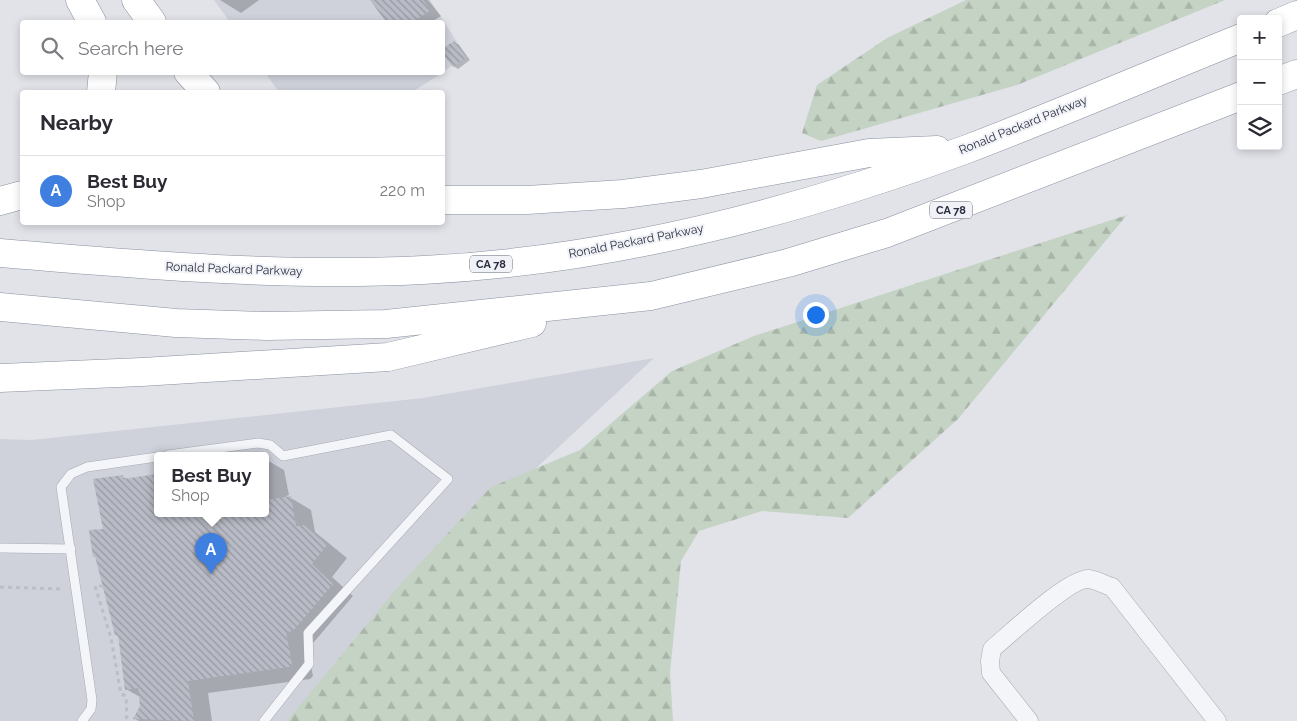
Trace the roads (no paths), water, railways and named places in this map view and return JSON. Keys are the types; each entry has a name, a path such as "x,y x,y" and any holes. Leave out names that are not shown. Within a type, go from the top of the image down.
{"highway":[{"path":"80,0 91,20"},
{"path":"136,0 151,20"},
{"path":"1282,21 1297,15"},
{"name":"Ronald Packard Parkway","path":"0,253 182,268 274,272 426,270 493,264 625,245 709,227 794,205 968,148 1237,40"},
{"path":"1282,80 1297,74"},
{"path":"101,90 103,75"},
{"path":"191,75 204,90"},
{"name":"CA 78","path":"0,307 176,323 266,326 386,324 651,296 788,263 887,233 1237,98"},
{"path":"445,200 527,200 623,194 701,184 868,153 968,148"},
{"path":"0,202 20,196"},
{"path":"0,378 388,357 651,296"}],"street":[{"path":"1029,721 991,673 992,649 1059,593 1074,583 1088,579 1112,587 1217,721"}],"lane":[{"path":"189,452 258,442 270,445 283,456 391,435 448,479 308,633 310,664 264,721"},
{"path":"82,721 91,709 92,700 61,487 71,474 86,467 154,457"},
{"path":"0,548 71,549"}],"place":[{"name":"Best Buy","path":"211,574"}]}
